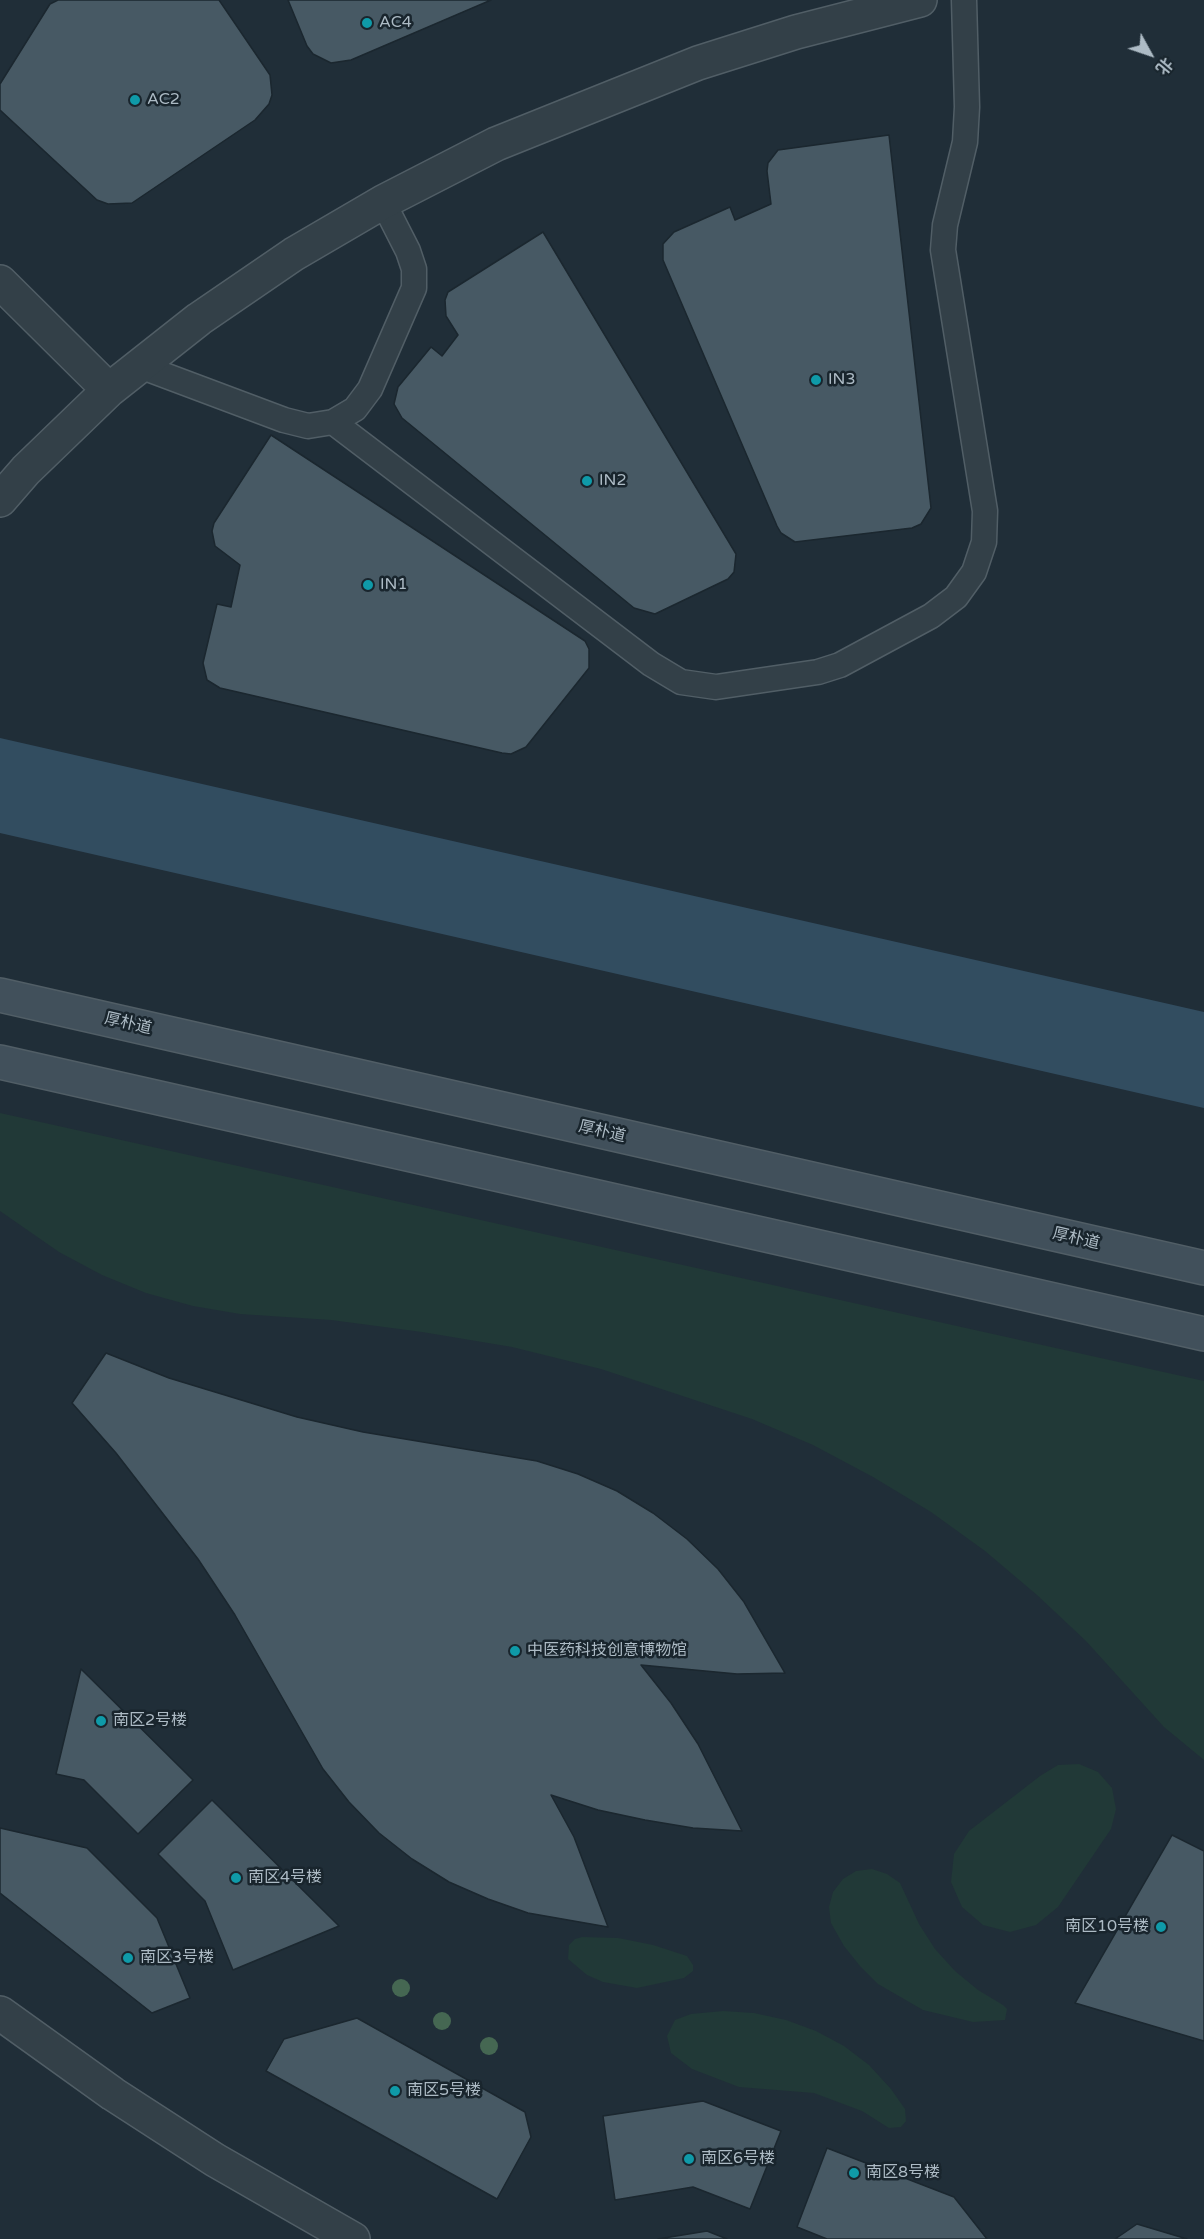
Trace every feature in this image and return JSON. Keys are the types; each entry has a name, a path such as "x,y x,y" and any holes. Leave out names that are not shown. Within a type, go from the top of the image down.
{"main road":[{"name":"厚朴道","path":"0,995 1204,1268"},
{"path":"0,1062 1204,1334"}],"street":[{"path":"0,500 26,470 109,390 199,319 294,254 383,202 496,144 698,63 796,32 920,0"},
{"path":"0,282 109,390"},
{"path":"0,2013 113,2094 215,2160 352,2239"}],"lane":[{"path":"333,422 651,664 681,682 716,687 818,672 840,665 931,616 956,597 974,572 984,542 985,511 943,250 945,225 965,142 967,107 964,0"},
{"path":"140,366 284,420 308,426 333,422 355,409 370,389 414,288 414,269 408,251 383,202"}],"green space":[{"path":"0,1113 1204,1381 1204,1760 1164,1727 1086,1641 985,1551 931,1512 813,1445 752,1419 601,1369 512,1347 422,1332 331,1320 240,1314 193,1306 146,1293 102,1275 59,1252 0,1211"},
{"path":"1079,1764 1098,1772 1112,1788 1116,1809 1111,1829 1058,1907 1036,1925 1010,1932 983,1925 962,1907 951,1882 954,1854 969,1831 1040,1776 1058,1765"},
{"path":"872,1869 887,1874 900,1883 919,1924 935,1949 955,1971 1007,2009 1005,2020 973,2022 923,2010 878,1984 860,1966 844,1946 831,1923 829,1907 833,1892 843,1879 856,1871"},
{"path":"582,1937 618,1938 653,1945 687,1956 693,1965 693,1971 684,1978 637,1988 603,1982 587,1975 568,1959 569,1945 575,1939"},
{"path":"723,2011 754,2013 786,2020 816,2031 844,2046 869,2065 891,2089 905,2109 906,2121 901,2127 889,2128 862,2111 814,2093 739,2087 692,2069 671,2053 667,2036 675,2020 691,2014"}],"water":[{"path":"0,738 1204,1012 1204,1108 0,833"}],"building":[{"name":"AC2","path":"58,0 219,0 270,75 272,95 269,104 255,120 132,203 108,204 97,200 0,110 0,84 50,4"},
{"name":"AC4","path":"288,0 491,0 351,60 331,63 313,54 307,46"},
{"name":"IN3","path":"889,135 931,508 921,524 912,528 795,542 781,533 777,526 663,260 663,244 674,232 730,207 735,220 771,204 768,163 778,150"},
{"name":"IN2","path":"543,232 736,554 734,572 728,579 655,614 634,608 402,418 394,404 398,387 431,347 442,356 458,335 446,316 445,300 448,292"},
{"name":"IN1","path":"271,435 585,641 589,649 589,668 526,747 511,754 502,753 220,688 207,680 203,663 217,604 231,607 240,565 215,546 212,531 214,523"},
{"name":"中医药科技创意博物馆","path":"106,1353 169,1378 297,1417 363,1432 537,1461 578,1474 617,1491 653,1513 687,1539 718,1569 744,1602 785,1673 737,1674 641,1665 671,1703 698,1744 742,1831 693,1828 645,1820 598,1810 551,1795 574,1837 608,1927 528,1913 449,1882 412,1859 379,1833 349,1802 323,1769 235,1615 198,1559 116,1453 72,1403"},
{"name":"南区2号楼","path":"81,1669 193,1780 138,1834 84,1780 56,1774"},
{"name":"南区4号楼","path":"212,1800 339,1926 233,1970 205,1901 158,1854"},
{"name":"南区3号楼","path":"0,1828 87,1848 157,1918 190,1998 152,2013 0,1893"},
{"name":"南区10号楼","path":"1172,1835 1204,1851 1204,2041 1075,2003"},
{"name":"南区5号楼","path":"357,2018 525,2112 531,2137 497,2199 266,2071 284,2039"},
{"name":"南区6号楼","path":"703,2101 781,2131 750,2209 693,2187 615,2200 603,2116"},
{"name":"南区8号楼","path":"827,2148 954,2197 987,2239 827,2239 797,2227"},
{"path":"1137,2224 1187,2239 1115,2239"},
{"path":"707,2231 727,2239 658,2239"}],"place":[{"name":"AC4","path":"367,23"},
{"name":"AC2","path":"135,100"},
{"name":"IN3","path":"816,380"},
{"name":"IN2","path":"587,481"},
{"name":"IN1","path":"368,585"},
{"name":"中医药科技创意博物馆","path":"515,1651"},
{"name":"南区2号楼","path":"101,1721"},
{"name":"南区4号楼","path":"236,1878"},
{"name":"南区10号楼","path":"1161,1927"},
{"name":"南区3号楼","path":"128,1958"},
{"name":"南区5号楼","path":"395,2091"},
{"name":"南区6号楼","path":"689,2159"},
{"name":"南区8号楼","path":"854,2173"}]}
